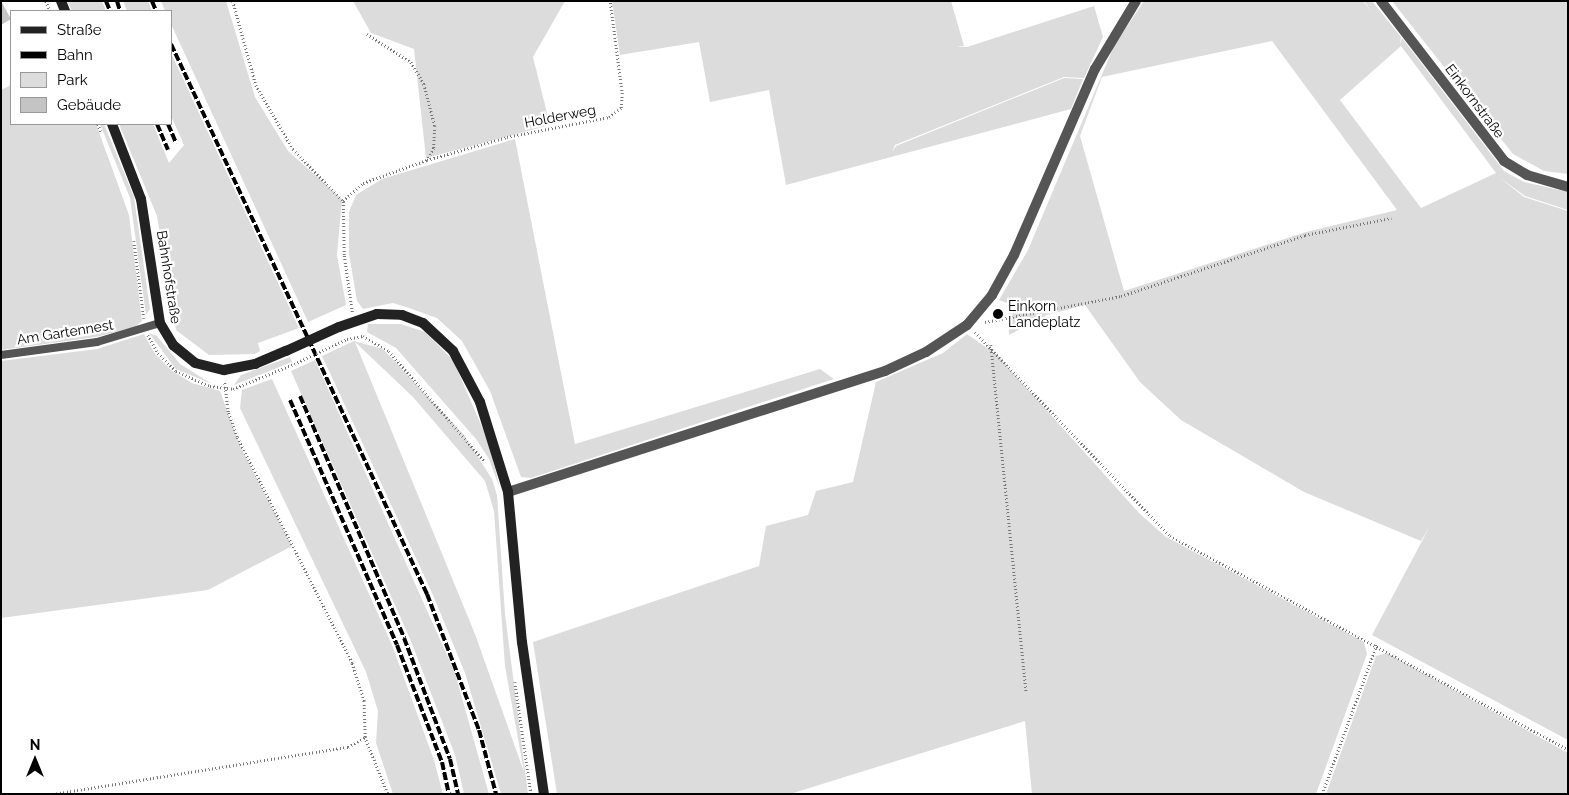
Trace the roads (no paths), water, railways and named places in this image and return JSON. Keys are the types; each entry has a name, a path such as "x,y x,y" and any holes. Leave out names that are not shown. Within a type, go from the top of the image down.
{"main road":[{"name":"Bahnhofstraße","path":"112,125 143,208 160,323 183,355 201,365 224,370 254,364 286,352 355,320 377,314 402,315 423,323 447,343 460,360 486,416 508,492 522,642 544,794"}],"street":[{"path":"508,492 885,371 926,352 966,325 992,295 1014,255 1095,69 1136,1"},
{"name":"Einkornstraße","path":"1381,1 1504,161 1527,175 1568,187"}],"lane":[{"name":"Am Gartennest","path":"1,355 97,342 160,323"}],"railway":[{"path":"106,1 110,10"},
{"path":"117,1 120,10"},
{"path":"152,1 156,10"},
{"path":"172,46 427,594 479,730 496,794"},
{"path":"157,125 168,150"},
{"path":"168,125 176,143"},
{"path":"300,396 404,638 450,759 458,794"},
{"path":"290,400 397,645 442,762 449,794"}],"place":[{"name":"Einkorn Landeplatz","path":"998,314"}]}
